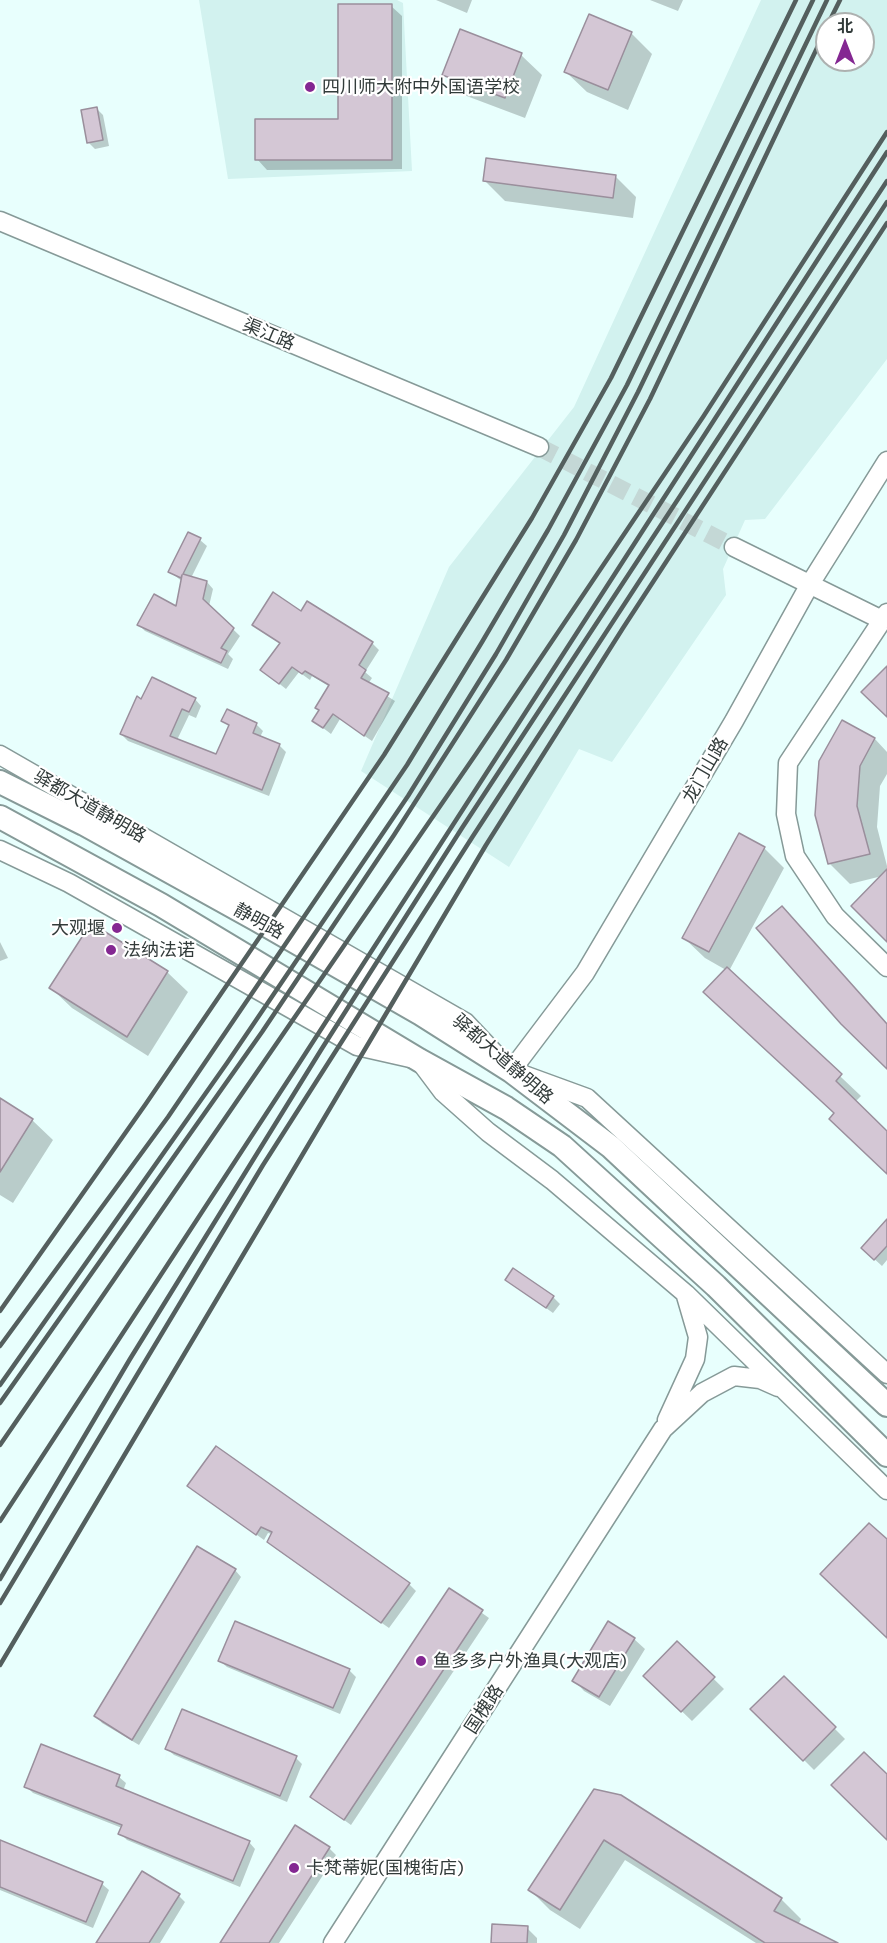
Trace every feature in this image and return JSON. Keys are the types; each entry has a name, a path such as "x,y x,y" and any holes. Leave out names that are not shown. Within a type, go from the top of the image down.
{"main road":[{"name":"静明路","path":"0,782 84,824 257,920 421,1014 511,1071"},
{"name":"静明路","path":"0,817 161,905 419,1060"},
{"name":"驿都大道静明路","path":"419,1060 506,1108 562,1146 716,1286 887,1455"},
{"name":"驿都大道静明路","path":"511,1071 610,1147 887,1405"}],"street":[{"name":"渠江路","path":"0,221 539,447"},
{"name":"龙门山路","path":"511,1071 585,973 734,721 810,584 887,462"},
{"path":"734,547 810,584 885,616 789,763 786,814 795,856 835,916 887,967"},
{"name":"驿都大道静明路","path":"0,755 465,1022 511,1071"},
{"name":"驿都大道静明路","path":"0,850 69,883 357,1046 419,1060"},
{"path":"419,1060 442,1092 488,1132 552,1180 686,1294 887,1490"},
{"path":"511,1071 587,1098 887,1374"},
{"path":"663,1429 695,1359 698,1337 686,1294"},
{"name":"国槐路","path":"333,1943 663,1429 702,1393 734,1376 760,1379 788,1392"}],"shaded area":[{"name":"四川师大附中外国语学校","path":"199,0 397,0 403,3 412,171 228,179"},
{"path":"761,0 887,0 887,359 765,519 745,520 723,569 726,595 612,762 579,749 509,867 361,771 449,567 574,407"}],"building":[{"path":"338,4 392,4 392,160 255,160 255,119 338,119"},
{"path":"589,14 632,32 608,90 564,72"},
{"path":"460,29 522,53 505,98 442,75"},
{"path":"97,107 103,140 87,143 81,110"},
{"path":"486,158 616,175 613,198 483,181"},
{"path":"188,532 201,538 183,574 207,581 203,599 234,628 221,648 227,651 221,663 137,625 154,594 176,606 182,575 181,578 168,572"},
{"path":"273,592 301,611 307,601 373,642 359,665 366,670 361,678 389,693 364,736 333,714 323,728 312,721 319,710 315,708 329,685 305,671 302,674 292,667 279,684 260,670 280,643 252,625"},
{"path":"887,666 887,717 861,692"},
{"path":"152,677 196,698 189,712 182,709 170,736 216,754 229,725 221,721 227,709 257,723 253,733 280,744 262,790 120,734 137,696 141,699"},
{"path":"842,720 875,738 860,766 857,806 870,854 828,864 815,815 819,761"},
{"path":"739,833 765,847 709,952 682,938"},
{"path":"887,869 887,942 851,906"},
{"path":"782,906 887,1024 887,1069 841,1024 756,928"},
{"path":"91,923 168,971 127,1037 49,988"},
{"path":"727,967 842,1074 836,1081 887,1131 887,1174 829,1119 834,1113 703,992"},
{"path":"0,1098 33,1119 0,1172"},
{"path":"887,1219 887,1246 874,1260 861,1248"},
{"path":"513,1268 554,1296 546,1308 505,1280"},
{"path":"216,1446 410,1583 381,1623 267,1542 272,1532 261,1527 256,1535 187,1486"},
{"path":"869,1523 887,1539 887,1638 820,1574"},
{"path":"197,1546 236,1569 132,1740 94,1716"},
{"path":"449,1588 483,1610 344,1820 310,1797"},
{"path":"235,1621 350,1669 333,1708 218,1661"},
{"path":"608,1621 635,1638 599,1697 572,1681"},
{"path":"677,1641 715,1677 681,1712 643,1676"},
{"path":"784,1676 836,1727 803,1761 750,1709"},
{"path":"182,1709 297,1756 280,1796 165,1749"},
{"path":"41,1744 120,1775 116,1786 250,1841 233,1881 118,1834 122,1825 24,1787"},
{"path":"864,1752 887,1774 887,1840 831,1785"},
{"path":"594,1789 621,1795 782,1898 774,1911 838,1943 765,1943 604,1840 560,1910 528,1890"},
{"path":"295,1825 330,1847 269,1943 220,1943"},
{"path":"0,1840 103,1882 86,1922 0,1887"},
{"path":"142,1871 180,1894 149,1943 96,1943"},
{"path":"492,1924 528,1926 527,1943 491,1943"}],"tunnel":[{"path":"539,447 734,547"}],"railway":[{"path":"0,1311 145,1105 384,755 532,518 611,378 796,0"},
{"path":"0,1346 168,1117 407,765 482,642 548,530 627,385 813,0"},
{"path":"0,1385 227,1063 408,796 496,654 564,535 638,392 827,0"},
{"path":"834,12 840,0"},
{"path":"0,1403 262,1032 394,835 506,660 576,540 650,399 815,52"},
{"path":"0,1445 476,754 703,417 887,132"},
{"path":"0,1521 298,1065 887,152"},
{"path":"0,1579 130,1359 321,1050 462,828 887,181"},
{"path":"0,1603 263,1165 473,836 887,202"},
{"path":"0,1665 486,845 623,628 887,223"}],"place":[{"name":"四川师大附中外国语学校","path":"310,87"},
{"name":"大观堰","path":"117,928"},
{"name":"法纳法诺","path":"111,950"},
{"name":"鱼多多户外渔具(大观店)","path":"421,1661"},
{"name":"卡梵蒂妮(国槐街店)","path":"294,1868"}]}
